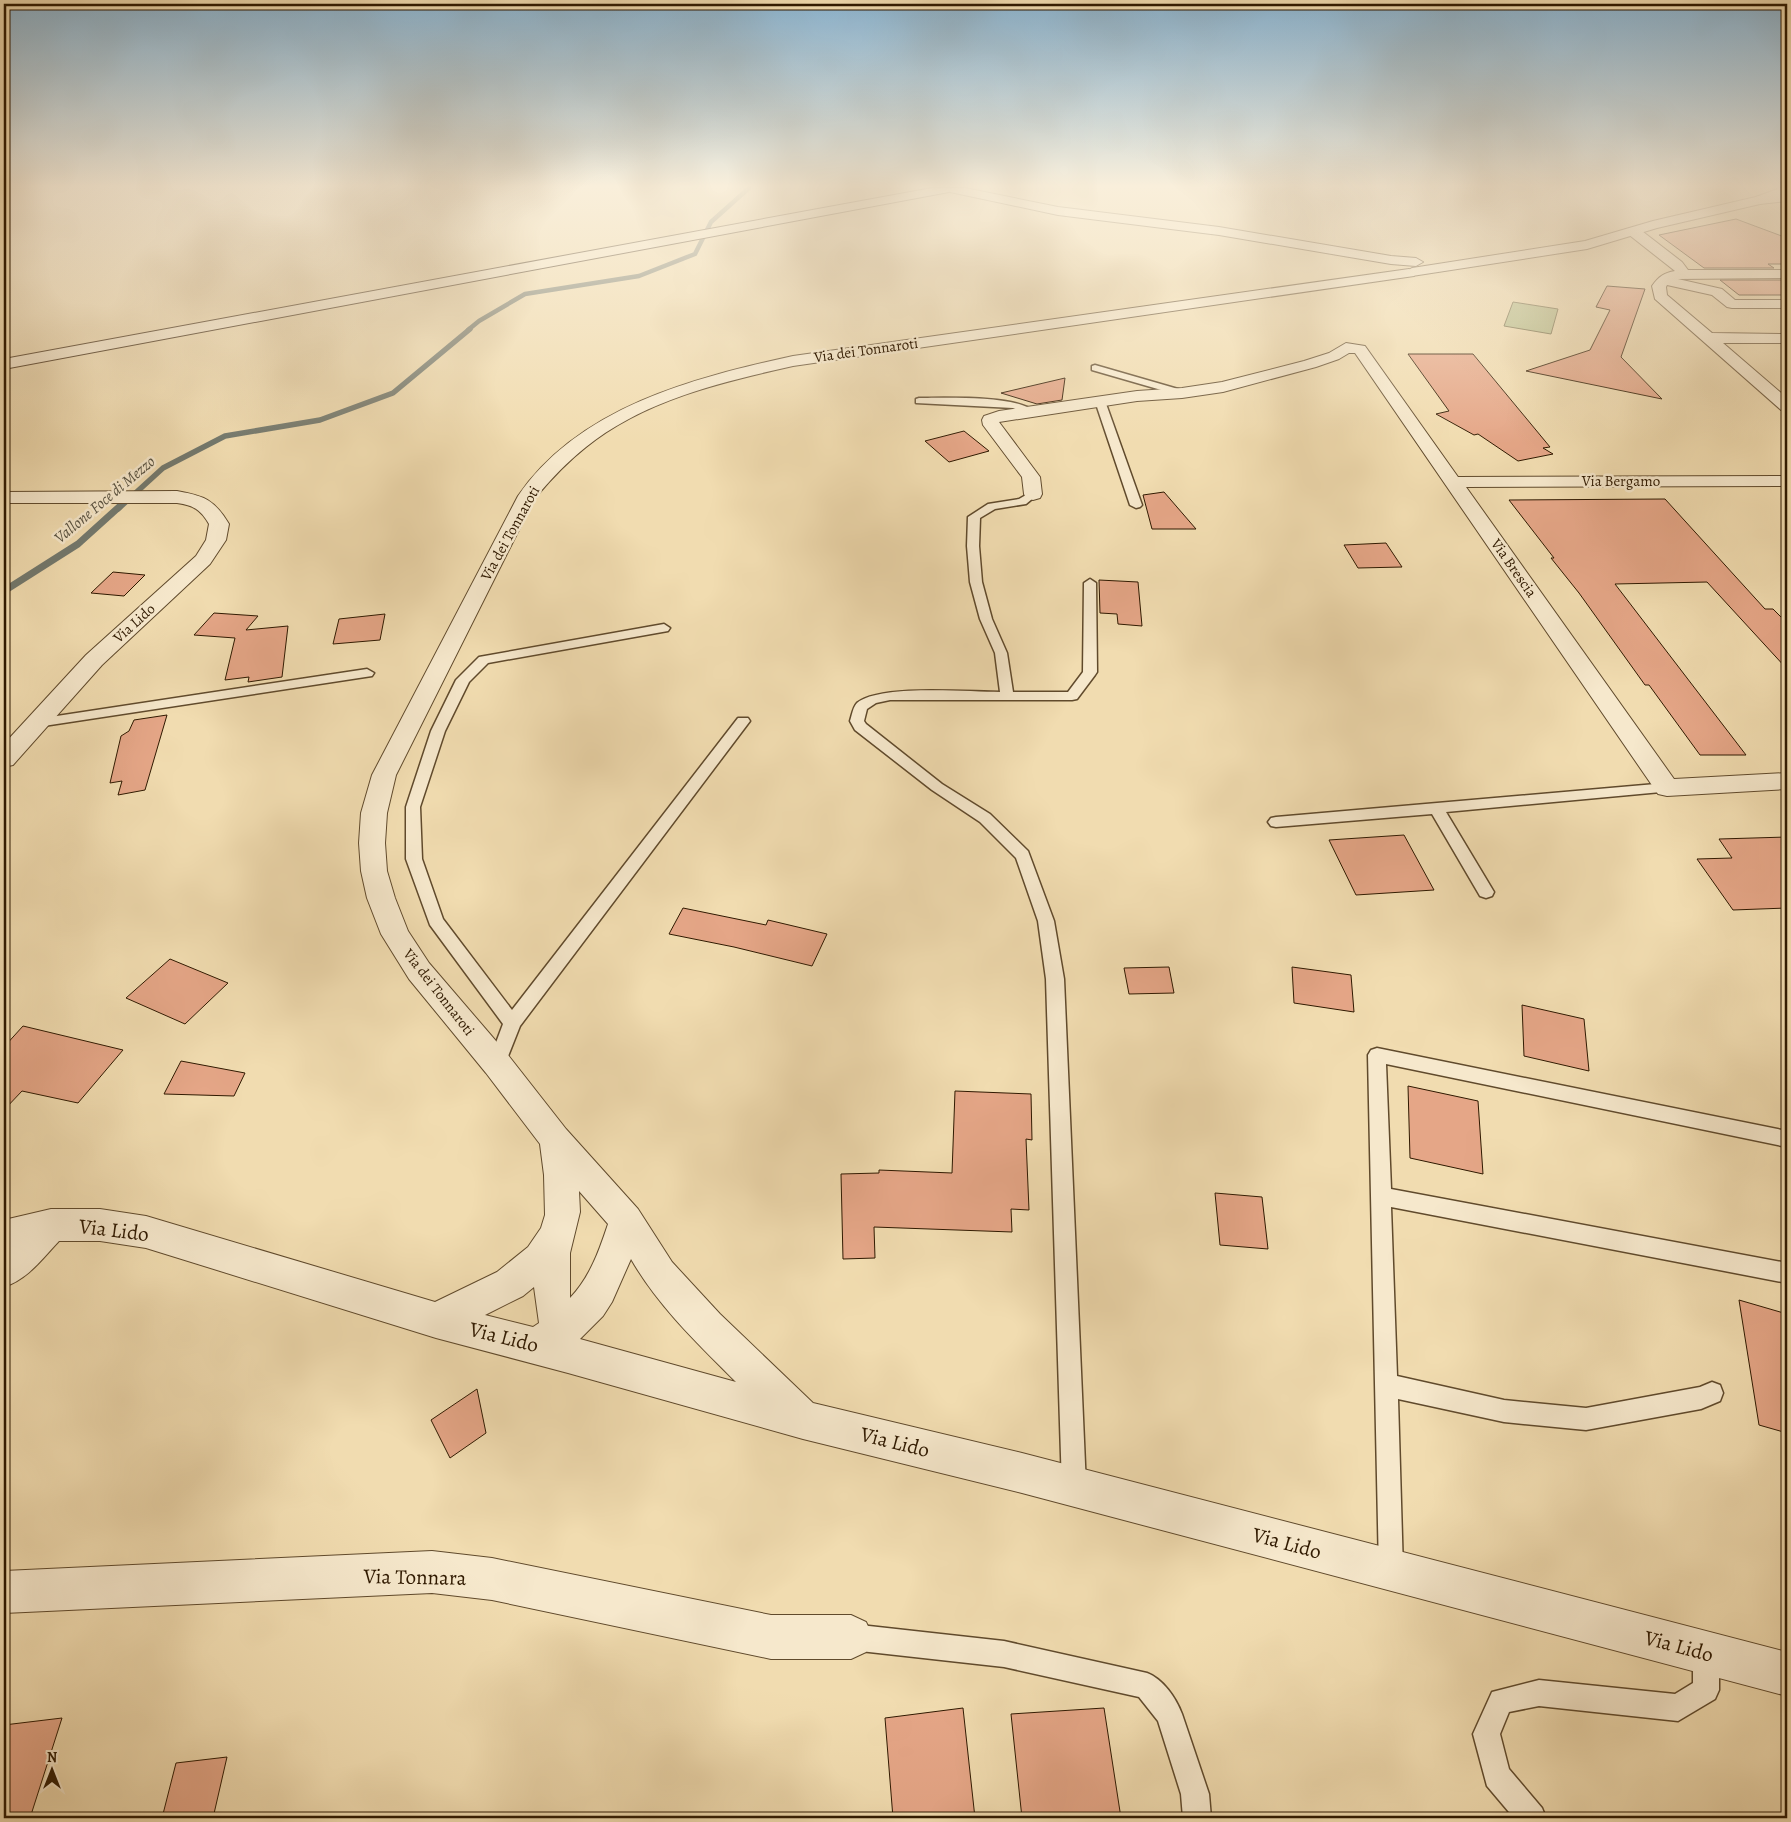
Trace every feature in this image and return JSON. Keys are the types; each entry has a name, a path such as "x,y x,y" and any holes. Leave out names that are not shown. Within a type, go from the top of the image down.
{"street":[{"path":"4,364 496,273"},
{"path":"1348,280 1374,273"},
{"path":"1348,280 1374,273"},
{"path":"1787,274 1684,274 1667,277 1659,286 1660,296 1787,406"},
{"name":"Via dei Tonnaroti","path":"803,1420 758,1379 659,1274 626,1220 555,1139 497,1064 418,971 395,934 381,898 374,871 372,843 374,813 384,775 527,496 553,466 591,434 632,410 673,393 792,360 1348,280"},
{"path":"1664,280 1717,292 1732,304 1787,304"},
{"path":"1708,338 1787,338"},
{"name":"Via Brescia","path":"1182,393 1223,386 1310,364 1334,356 1346,348 1360,349 1666,788"},
{"path":"1033,494 1031,477 990,425 990,420 999,416 1100,401 1182,393"},
{"name":"Via Bergamo","path":"1454,482 1787,481"},
{"name":"Via Lido","path":"4,497 176,497 199,500 206,505 219,524 216,540 203,560 94,660 4,759"},
{"path":"1666,788 1787,781"},
{"path":"554,1344 551,1269 555,1236 563,1214 562,1188 555,1139"},
{"path":"554,1344 598,1294 610,1272 626,1220"},
{"path":"4,1270 16,1262 51,1225"},
{"name":"Via Lido","path":"4,1236 51,1225 100,1225 146,1232 436,1320 554,1344 803,1420 1074,1487 1787,1674"},
{"path":"436,1320 510,1284 540,1259 555,1236"},
{"name":"Via Tonnara","path":"4,1592 432,1572 492,1579 770,1637 851,1637"}],"lane":[{"path":"1095,368 1182,393"},
{"path":"920,401 958,401 1015,406 1030,412"},
{"path":"1100,401 1136,505"},
{"path":"1007,696 1001,654 986,619 976,582 973,546 974,517 992,506 1022,502 1033,494"},
{"path":"1074,1487 1055,979 1046,921 1023,855 985,818 937,787 860,727 857,721 861,707 872,700 890,696 1072,696 1090,672 1090,584"},
{"path":"512,1023 436,921 414,859 413,807 438,731 464,680 484,660 664,628"},
{"path":"37,723 367,674"},
{"path":"497,1064 512,1023 743,721"},
{"path":"1276,822 1666,788"},
{"path":"1436,808 1486,892"},
{"path":"1391,1571 1378,1055 1787,1139"},
{"path":"1382,1196 1787,1273"},
{"path":"1387,1385 1504,1412 1586,1419 1701,1398 1712,1393"},
{"path":"851,1637 1004,1654 1147,1686 1168,1714 1196,1794 1197,1818"},
{"path":"1532,1818 1497,1776 1486,1734 1501,1701 1539,1693 1678,1708 1706,1690 1706,1653"}],"green space":[{"path":"1513,302 1558,309 1551,334 1504,326"}],"building":[{"path":"1720,280 1787,280 1787,295 1739,295"},
{"path":"1607,286 1645,289 1621,357 1662,399 1526,371 1590,350 1610,310 1596,307"},
{"path":"1408,354 1473,354 1550,447 1543,448 1553,454 1518,461 1478,434 1474,435 1436,414 1449,411"},
{"path":"1065,378 1062,400 1037,404 1001,393"},
{"path":"964,431 989,451 949,462 925,441"},
{"path":"1164,492 1196,529 1152,529 1143,495"},
{"path":"1665,499 1765,609 1773,609 1787,623 1787,669 1707,582 1615,584 1746,755 1700,755 1649,685 1645,685 1579,593 1551,558 1554,558 1509,500"},
{"path":"1386,543 1402,567 1358,568 1344,545"},
{"path":"113,572 145,575 124,596 91,593"},
{"path":"1099,580 1138,582 1142,626 1118,624 1117,614 1100,613"},
{"path":"214,613 258,616 246,630 288,626 282,677 248,682 249,677 225,680 235,638 194,635"},
{"path":"385,614 380,640 333,644 339,619"},
{"path":"167,715 145,790 118,795 122,781 110,783 121,736 129,731 134,720"},
{"path":"1404,835 1434,890 1356,895 1329,840"},
{"path":"1787,837 1787,908 1733,910 1697,859 1732,858 1719,839"},
{"path":"683,908 766,925 768,920 827,934 812,966 734,947 669,934"},
{"path":"170,959 228,983 185,1024 126,998"},
{"path":"1169,967 1174,993 1129,994 1124,968"},
{"path":"1292,967 1351,975 1354,1012 1294,1003"},
{"path":"1522,1005 1584,1019 1589,1071 1524,1056"},
{"path":"23,1026 123,1050 78,1103 22,1091 4,1110 4,1047"},
{"path":"181,1061 245,1073 234,1096 164,1094"},
{"path":"1408,1086 1478,1101 1483,1174 1410,1158"},
{"path":"955,1091 1031,1094 1032,1140 1026,1139 1029,1210 1011,1209 1012,1232 874,1227 875,1258 843,1259 841,1174 879,1173 879,1170 952,1173"},
{"path":"1215,1193 1262,1197 1268,1249 1220,1245"},
{"path":"1739,1300 1787,1314 1787,1433 1759,1425"},
{"path":"477,1389 486,1433 450,1458 431,1420"},
{"path":"963,1708 975,1818 893,1818 885,1718"},
{"path":"1104,1708 1121,1818 1022,1818 1011,1714"},
{"path":"62,1718 30,1818 4,1818 4,1725"},
{"path":"227,1757 213,1818 162,1818 176,1763"}],"waterway":[{"name":"Vallone Foce di Mezzo","path":"468,330 479,321 525,294 639,276 647,273"},
{"name":"Vallone Foce di Mezzo","path":"118,509 163,468 225,436 320,420 393,393 470,329"},
{"name":"Vallone Foce di Mezzo","path":"4,591 78,544 119,507"}]}
